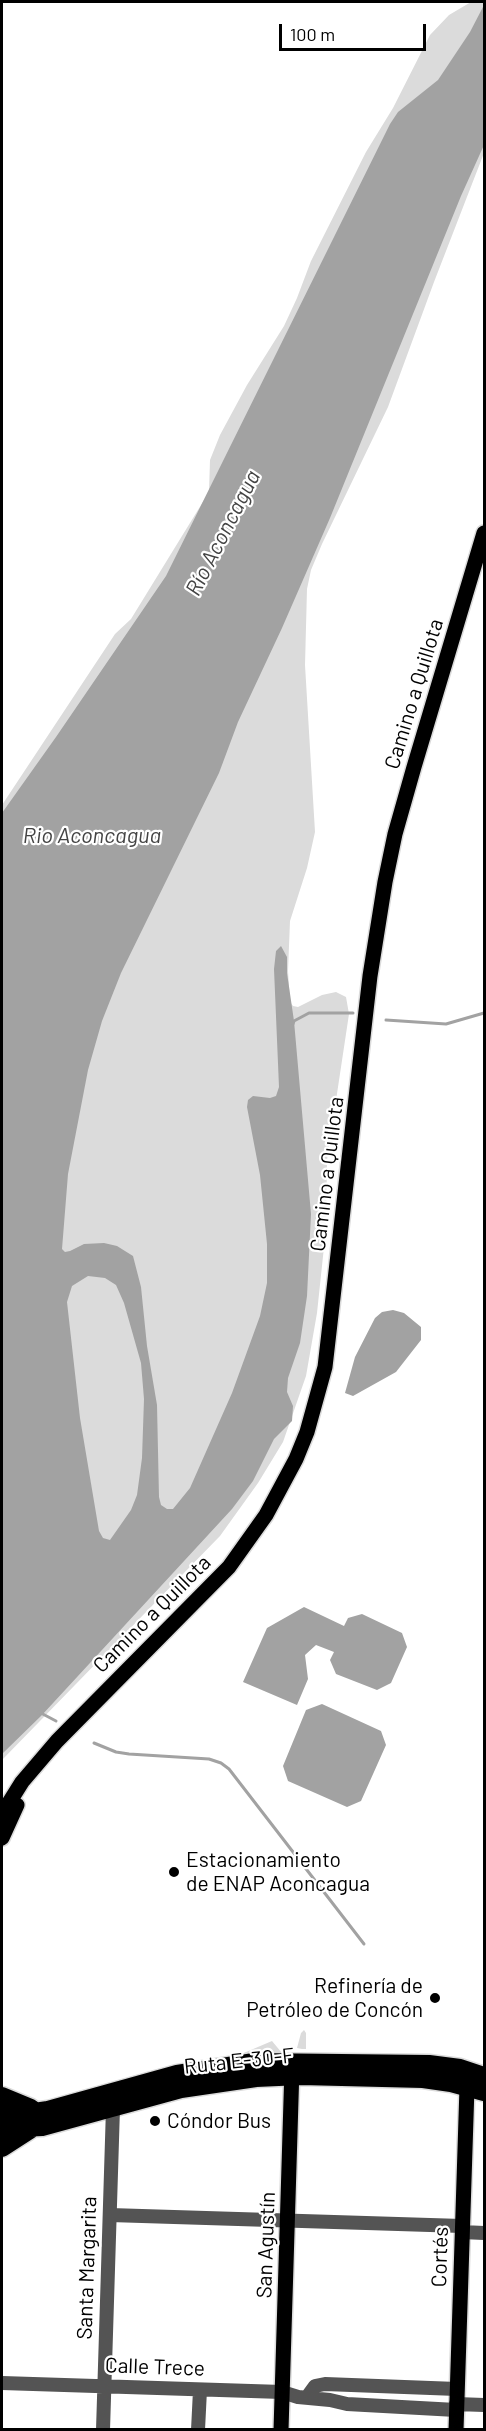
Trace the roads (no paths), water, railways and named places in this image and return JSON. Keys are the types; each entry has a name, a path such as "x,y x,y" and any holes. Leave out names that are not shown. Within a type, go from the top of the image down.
{"highway":[{"name":"Ruta E-30-F","path":"2,2113 48,2110 194,2070 246,2063 292,2069 423,2079 466,2086 484,2092"},
{"name":"Ruta E-30-F","path":"2,2129 33,2128 196,2085 292,2069 441,2065 484,2076"},
{"path":"2,2096 20,2105 48,2110"},
{"path":"2,2148 33,2128"}],"main road":[{"name":"Camino a Quillota","path":"2,1814 22,1782 57,1741 229,1567 266,1515 296,1460 307,1432 325,1367 370,975 385,882 395,834 484,532"},
{"name":"Camino a Quillota","path":"2,1838 21,1799 57,1741"},
{"name":"San Agustín","path":"281,2430 292,2069"},
{"name":"Cortés","path":"456,2430 466,2086"}],"street":[{"name":"Santa Margarita","path":"103,2430 112,2108"},
{"path":"110,2214 288,2220 462,2229 484,2233"},
{"name":"Calle Trece","path":"2,2383 282,2392 298,2397 348,2404 457,2401"},
{"name":"Calle Trece","path":"307,2397 315,2386 325,2384 484,2404"},
{"path":"198,2430 200,2390"}],"water":[{"name":"Rio Aconcagua","path":"484,5 484,145 330,518 238,722 219,773 121,973 102,1021 88,1070 68,1174 62,1249 65,1252 84,1244 104,1243 117,1246 133,1256 141,1287 147,1346 157,1405 159,1497 161,1505 167,1509 173,1509 190,1488 232,1393 260,1316 267,1283 267,1244 260,1175 247,1107 248,1100 253,1096 270,1098 276,1096 279,1087 274,969 276,951 281,946 287,957 311,1214 307,1296 300,1343 288,1378 287,1392 293,1406 292,1421 274,1439 253,1481 232,1509 42,1715 2,1754 2,813 166,576 390,124 398,112 438,80 470,32","holes":["88,1276 105,1278 116,1285 124,1303 141,1363 144,1399 142,1458 137,1495 131,1510 110,1540 103,1538 99,1531 80,1418 67,1302 72,1286"]},
{"path":"393,1310 404,1313 421,1327 421,1340 396,1372 353,1396 345,1393 355,1357 375,1318 382,1312"},
{"path":"304,1607 344,1626 348,1618 362,1614 402,1633 407,1647 391,1683 377,1690 336,1674 330,1660 334,1652 316,1645 305,1655 308,1679 297,1705 243,1682 267,1628"},
{"path":"322,1704 381,1731 386,1745 361,1801 347,1807 288,1781 283,1766 306,1710"}],"waterway":[{"path":"293,1024 294,1021 309,1013 353,1013"},
{"path":"386,1020 446,1024 484,1013"},
{"path":"39,1712 56,1721"},
{"path":"94,1743 116,1752 209,1759 221,1763 229,1769 364,1944"}],"place":[{"name":"Estacionamiento de ENAP Aconcagua","path":"174,1872"},
{"name":"Refinería de Petróleo de Concón","path":"435,1998"},
{"name":"Cóndor Bus","path":"155,2121"}],"water label":[{"name":"Río Aconcagua","path":"223,533"}]}
